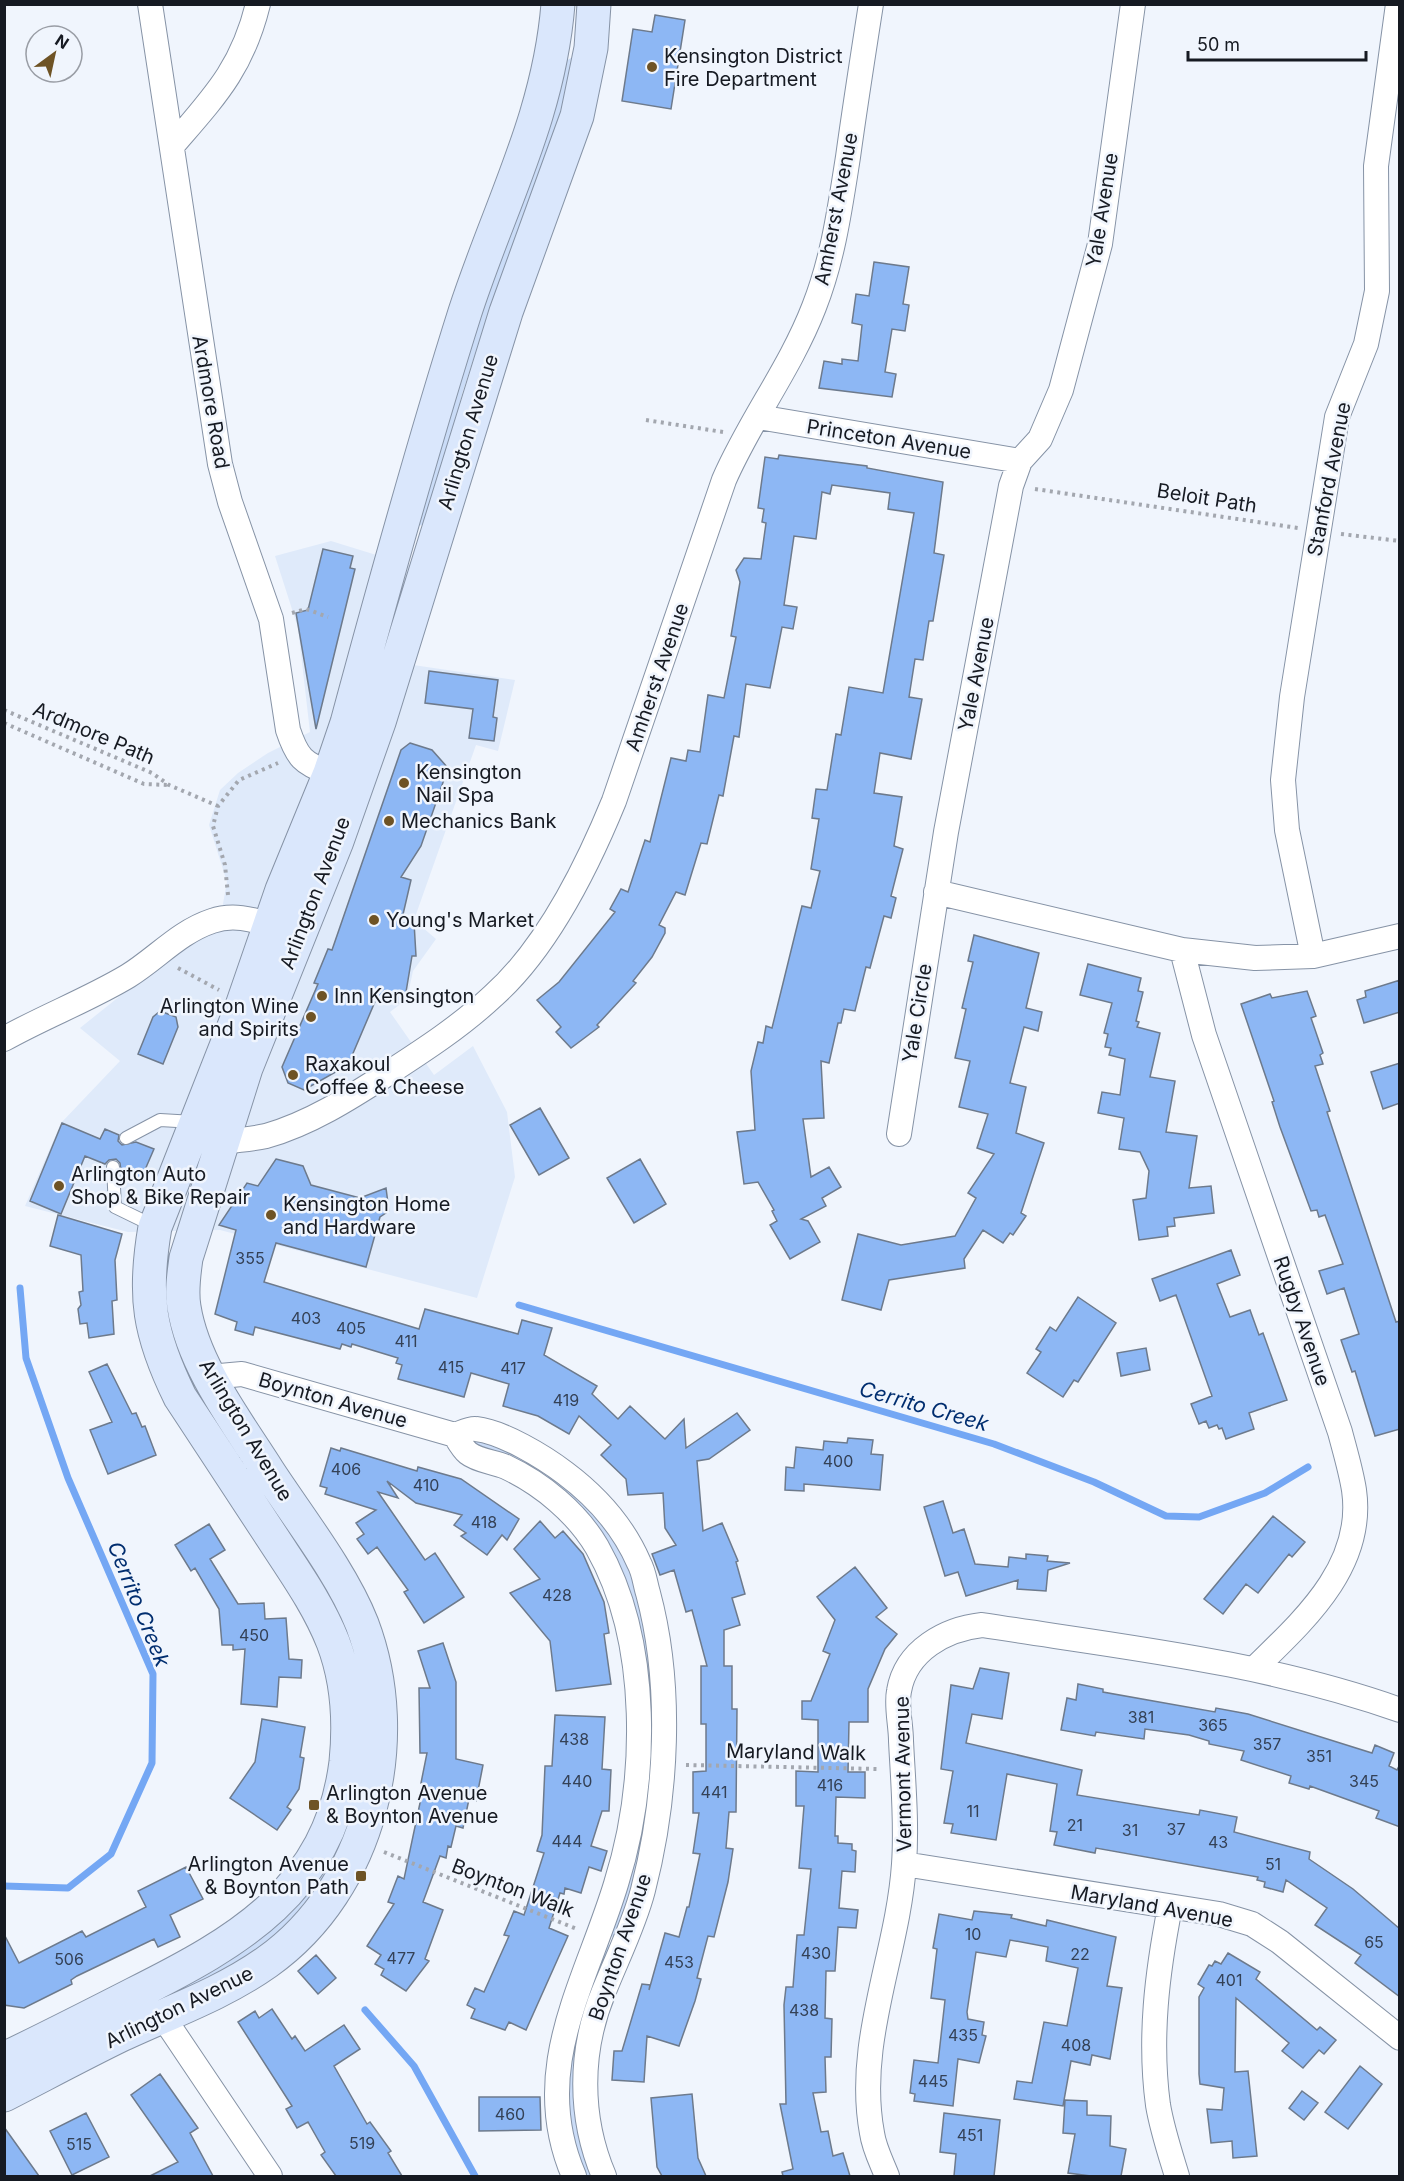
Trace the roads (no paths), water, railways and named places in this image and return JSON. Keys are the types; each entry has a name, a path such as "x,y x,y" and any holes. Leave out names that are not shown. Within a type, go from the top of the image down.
{"main road":[{"name":"Arlington Avenue","path":"4,2095 122,2035 237,1981 294,1941 317,1916 336,1889 359,1842 375,1787 381,1755 382,1722 377,1671 361,1622 339,1581 210,1377 188,1324 182,1291 186,1258 221,1142 246,1068 337,841 379,722 506,312 577,116 573,46 558,4"},
{"name":"Arlington Avenue","path":"4,2059 212,1953 268,1914 307,1867 328,1828 344,1779 349,1734 345,1680 333,1642 312,1599 180,1397 163,1362 153,1332 148,1266 155,1227 190,1133 242,1006 282,890 330,773 347,723 466,310 541,107 594,4"},
{"path":"393,557 426,567"}],"street":[{"name":"Ardmore Road","path":"150,4 220,464 230,502 271,619 288,730 298,756 315,768 330,773"},
{"path":"172,146 229,79 251,34 258,4"},
{"name":"Amherst Avenue","path":"190,1133 221,1142 271,1134 353,1096 442,1038 495,995 533,950 570,894 605,821 724,480 751,426 801,341 828,268 839,214 871,4"},
{"name":"Yale Avenue","path":"936,892 1011,486 1020,461 1040,440 1061,390 1100,244 1133,4"},
{"name":"Stanford Avenue","path":"1313,956 1287,830 1283,780 1292,697 1337,417 1366,344 1377,291 1376,166 1398,4"},
{"name":"Princeton Avenue","path":"751,426 1020,461"},
{"path":"936,892 1182,950 1255,958 1313,956 1400,936"},
{"name":"Yale Circle","path":"898,1134 936,892"},
{"path":"4,1039 42,1018 101,991 154,957 183,935 212,921 231,916 271,925"},
{"name":"Rugby Avenue","path":"1182,950 1204,1035 1340,1432 1354,1491 1353,1534 1344,1563 1328,1590 1255,1668"},
{"name":"Boynton Avenue","path":"210,1377 242,1374 454,1435 475,1428 519,1444 551,1462 589,1492 615,1521 640,1564 654,1617 661,1669 664,1765 656,1827 643,1891 593,2022 585,2067 584,2109 604,2176"},
{"name":"Boynton Avenue","path":"454,1435 467,1453 506,1467 538,1485 571,1513 596,1546 618,1590 632,1641 636,1684 638,1765 633,1822 598,1937 565,2024 558,2068 556,2091 558,2116 574,2176"},
{"name":"Vermont Avenue","path":"886,2176 872,2135 868,2096 869,2050 885,1982 904,1864 899,1691 915,1658 927,1646 962,1627 982,1624 1255,1668 1400,1710"},
{"name":"Maryland Avenue","path":"904,1864 1220,1914 1252,1924 1280,1942 1400,2038"},
{"path":"1170,1907 1158,1971 1155,2066 1159,2107 1177,2176"},
{"path":"164,2017 270,2176"}],"lane":[{"path":"126,1138 160,1120 190,1133"},
{"path":"113,1167 115,1207 155,1227"}],"waterway":[{"name":"Cerrito Creek","path":"4,1886 68,1888 111,1854 152,1763 153,1674 68,1478 26,1358 20,1288"},
{"name":"Cerrito Creek","path":"519,1305 994,1444 1094,1482 1166,1516 1199,1517 1265,1493 1308,1467"},
{"name":"Cerrito Creek","path":"365,2010 414,2066 475,2176"}],"place":[{"name":"Kensington District Fire Department","path":"652,67"},
{"name":"Kensington Nail Spa","path":"404,783"},
{"name":"Mechanics Bank","path":"389,821"},
{"name":"Young's Market","path":"374,920"},
{"name":"Inn Kensington","path":"322,996"},
{"name":"Arlington Wine and Spirits","path":"311,1017"},
{"name":"Raxakoul Coffee & Cheese","path":"293,1075"},
{"name":"Arlington Auto Shop & Bike Repair","path":"59,1186"},
{"name":"Kensington Home and Hardware","path":"271,1215"},
{"name":"Arlington Avenue & Boynton Avenue","path":"314,1805"},
{"name":"Arlington Avenue & Boynton Path","path":"361,1876"}]}
